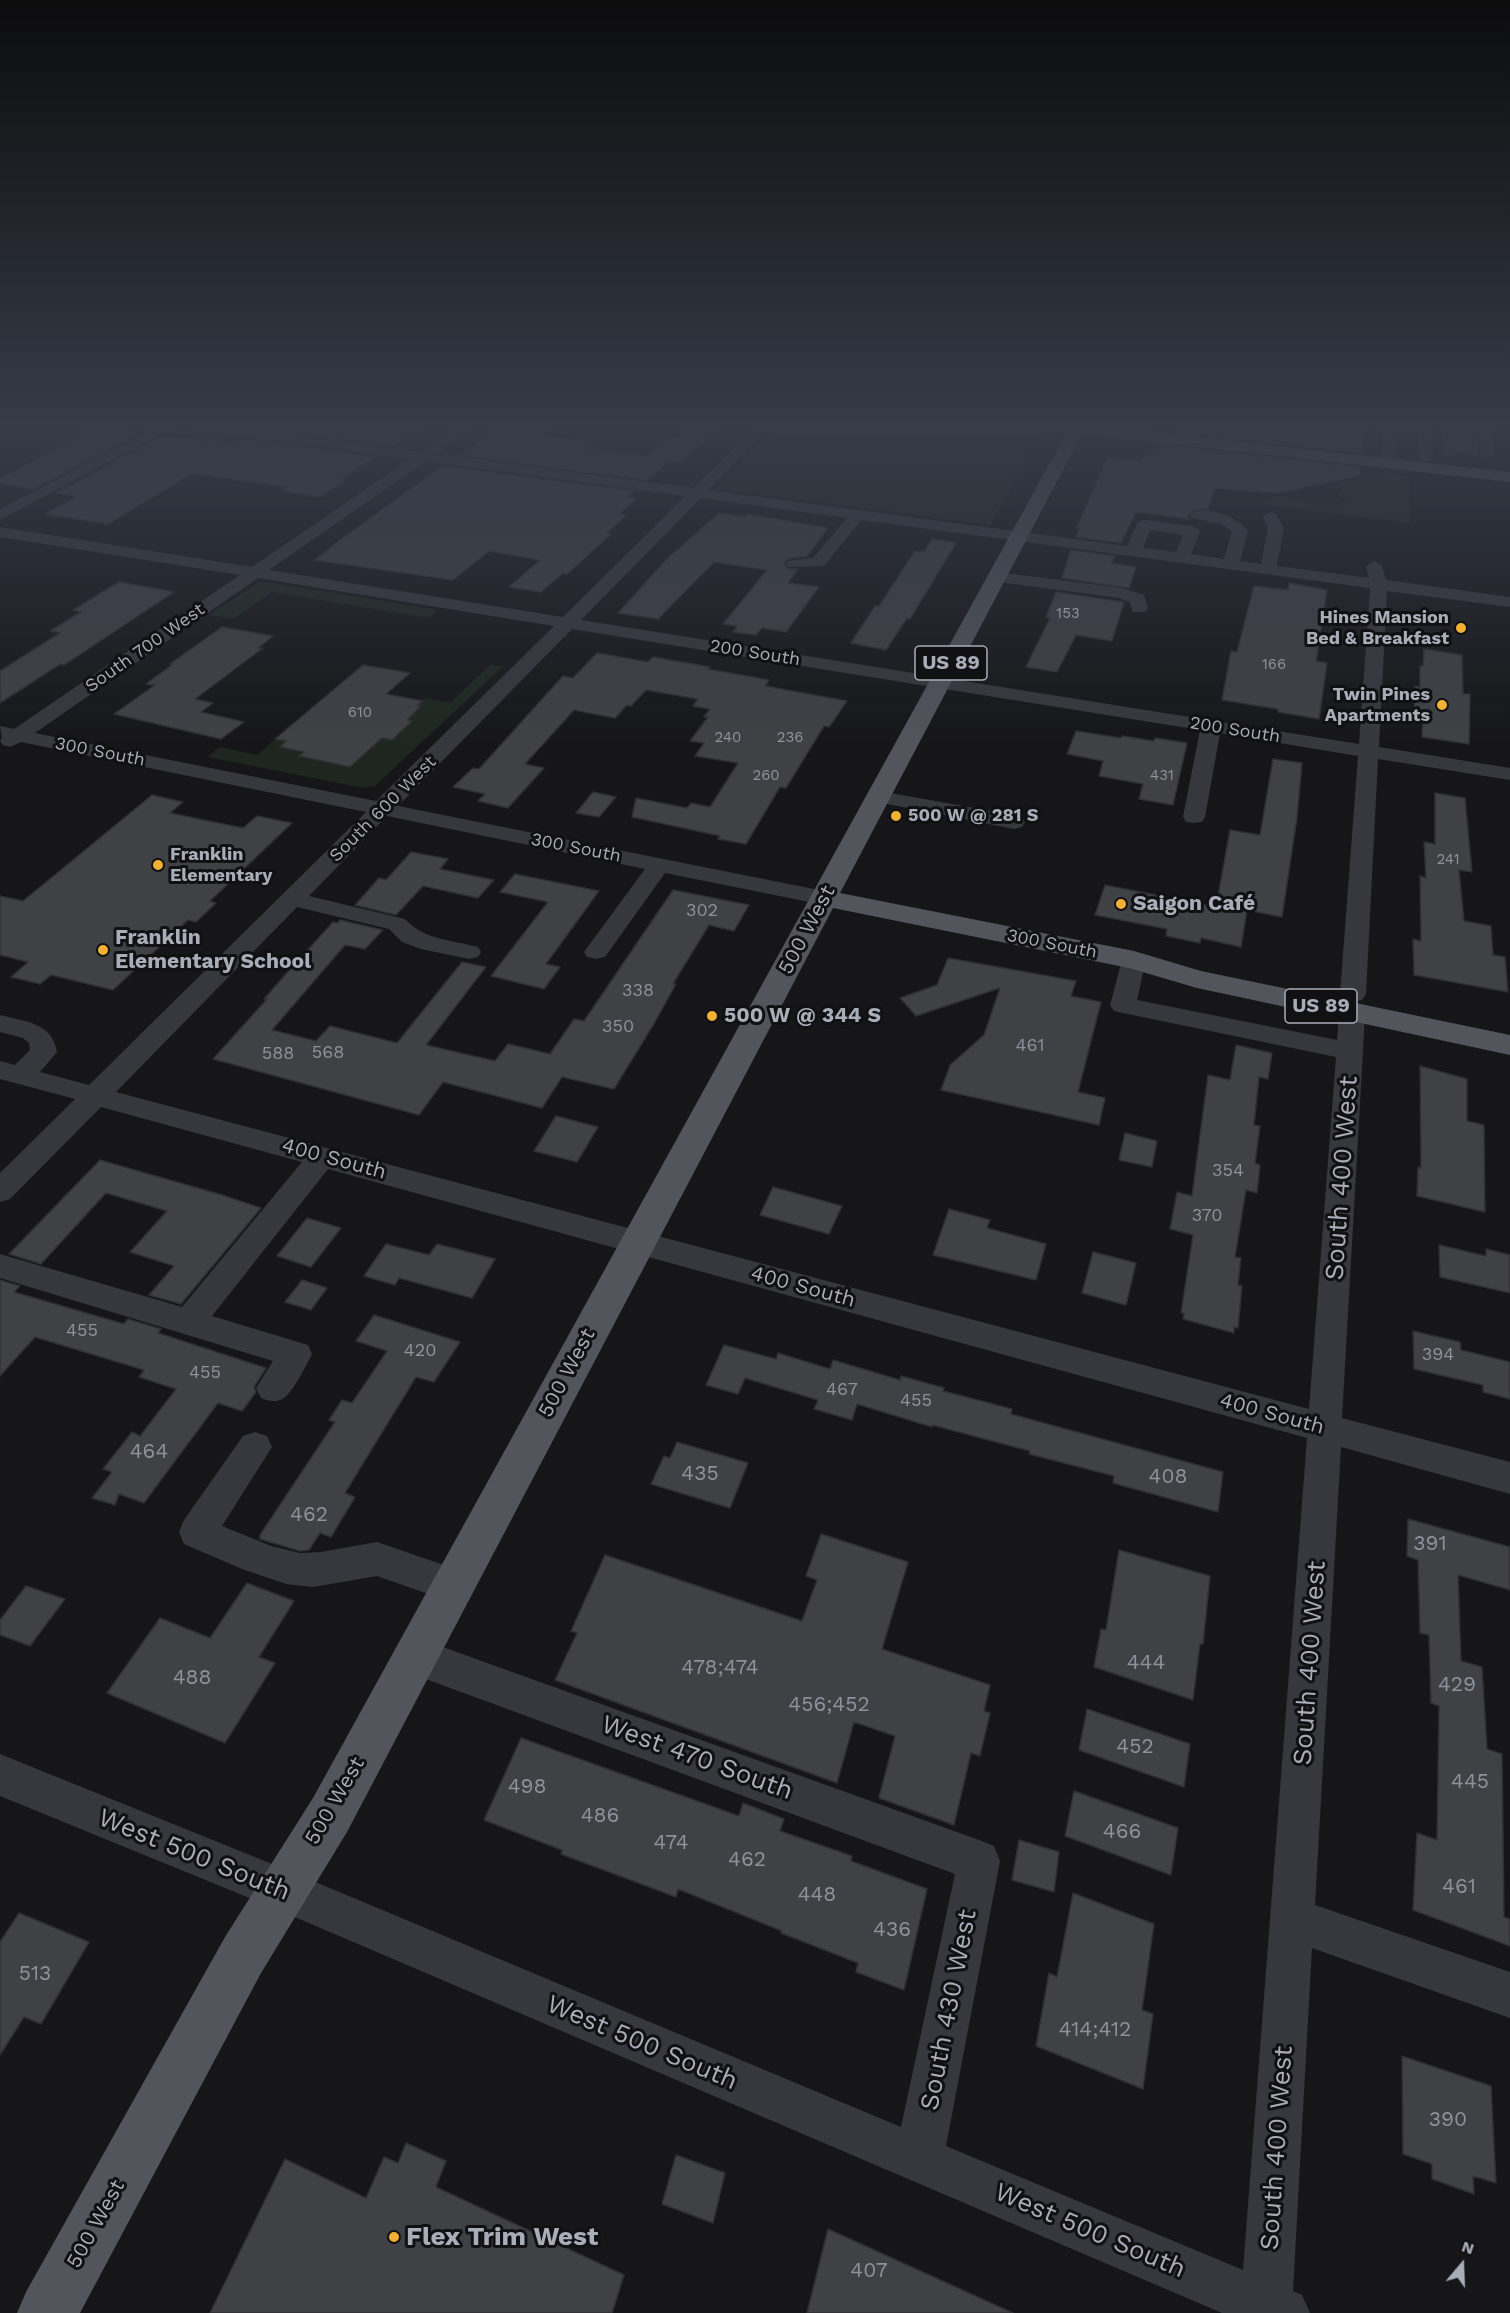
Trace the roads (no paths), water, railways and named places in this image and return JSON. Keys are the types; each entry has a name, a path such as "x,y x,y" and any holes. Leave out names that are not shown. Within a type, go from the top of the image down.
{"main road":[{"name":"500 West","path":"47,2313 238,1966 282,1890 330,1815 1020,534"},
{"name":"300 South","path":"824,898 1134,960 1197,979 1510,1026"},
{"name":"300 South","path":"1353,1003 1510,1045"}],"street":[{"name":"200 South","path":"12,534 1510,774"},
{"name":"South 700 West","path":"0,748 9,734 311,534"},
{"name":"South 600 West","path":"0,1191 656,534"},
{"path":"794,564 818,563 842,534"},
{"path":"996,534 1268,570 1377,575 1433,586 1482,592 1510,602"},
{"path":"1133,552 1140,534"},
{"path":"1182,558 1191,534"},
{"path":"1231,565 1239,534"},
{"path":"1268,570 1275,534"},
{"name":"South 400 West","path":"1272,2311 1293,1919 1369,752 1377,575"},
{"path":"997,577 1122,593 1138,599 1139,608"},
{"path":"1194,817 1211,726"},
{"name":"300 South","path":"9,734 824,898"},
{"path":"879,797 1014,822"},
{"path":"597,952 659,865"},
{"path":"292,899 384,920 397,924 401,931 428,943 470,952"},
{"path":"1134,960 1123,1005 1350,1051"},
{"path":"0,1023 32,1032 42,1040 44,1052 7,1073"},
{"name":"400 South","path":"7,1073 323,1156 1510,1478"},
{"path":"189,1322 323,1156"},
{"path":"0,1266 296,1354 273,1388"},
{"path":"255,1447 197,1532 290,1569 316,1570 367,1558 377,1559 454,1584"},
{"name":"West 470 South","path":"415,1656 979,1861"},
{"name":"West 500 South","path":"0,1775 282,1890 1272,2311"},
{"name":"South 430 West","path":"919,2159 979,1861"},
{"path":"1293,1919 1510,1995"}],"place":[{"name":"Hines Mansion Bed & Breakfast","path":"1461,628"},
{"name":"Twin Pines Apartments","path":"1442,705"},
{"name":"500 W @ 281 S","path":"896,816"},
{"name":"Franklin Elementary","path":"158,865"},
{"name":"Saigon Café","path":"1121,904"},
{"name":"Franklin Elementary School","path":"103,950"},
{"name":"500 W @ 344 S","path":"712,1016"},
{"name":"Flex Trim West","path":"394,2237"}]}
